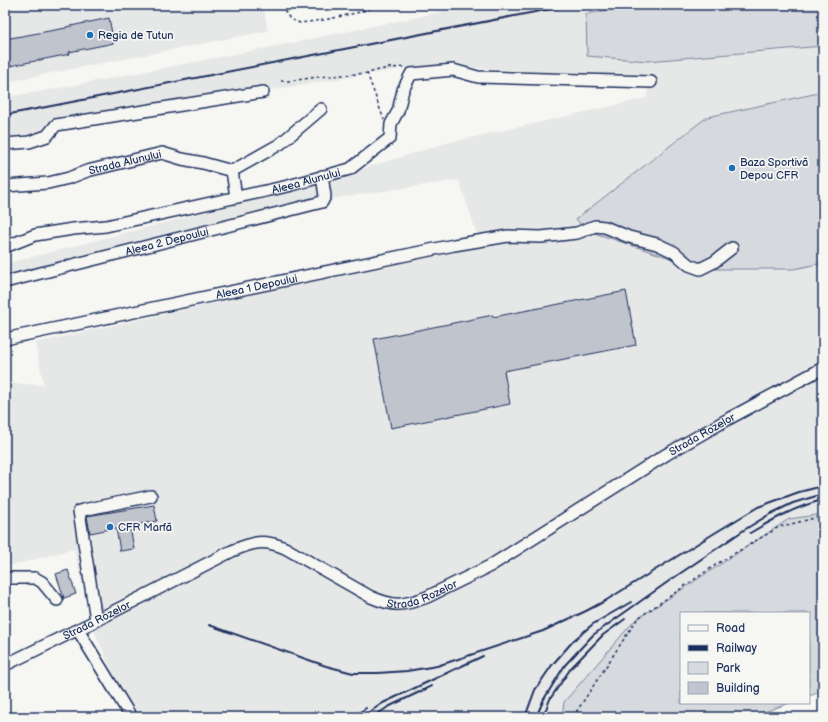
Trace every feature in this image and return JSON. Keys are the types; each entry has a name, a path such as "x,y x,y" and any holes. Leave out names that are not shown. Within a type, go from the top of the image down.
{"street":[{"name":"Aleea Alunului","path":"5,247 35,235 106,226 288,186 350,169 390,138 391,124 398,111 403,90 411,74 453,70 478,77 651,82"},
{"path":"5,144 29,142 47,136 56,125 263,92"},
{"path":"236,197 232,171 280,144 321,109"},
{"name":"Strada Alunului","path":"5,186 48,182 69,178 87,171 162,152 182,159 232,171"},
{"name":"Aleea 2 Depoului","path":"5,282 322,202 326,196 322,176"},
{"name":"Aleea 1 Depoului","path":"5,339 454,245 508,236 549,236 577,233 595,226 605,227 629,237 657,244 674,252 689,265 700,269 714,262 732,248"},
{"name":"Strada Rozelor","path":"5,665 78,630 248,544 262,542 285,548 371,597 381,601 392,604 404,604 416,601 490,566 667,454 823,368"},
{"path":"96,620 79,511 151,496"},
{"path":"5,578 35,578 42,582 57,600"},
{"path":"78,630 131,717"}],"path":[{"path":"285,5 284,10 290,19 300,23 331,19 360,12 380,5"},
{"path":"281,81 412,66 424,73"},
{"path":"367,72 384,120 391,124"},
{"path":"573,717 638,618 720,562 778,527 823,516"}],"shaded area":[{"path":"5,5 263,5 268,31 5,82"},
{"path":"475,5 823,5 823,514 789,519 564,702 562,717 131,717 91,623 74,549 5,567 5,383 44,385 35,343 480,243 459,180 310,202 5,276 5,264 306,186 447,143 647,98 649,78 427,65 244,94 5,138 5,97 50,90 292,43"}],"green space":[{"path":"637,5 823,5 823,46 648,61 587,56 586,14"},
{"name":"Baza Sportivă Depou CFR","path":"823,92 823,263 794,269 697,269 667,257 585,230 576,219 707,117"},
{"path":"823,514 823,691 810,696 810,612 680,612 680,704 787,704 750,717 562,717 564,702 634,621 789,519"}],"building":[{"path":"109,18 114,43 69,52 70,54 5,67 5,39 66,28"},
{"path":"626,291 636,345 504,371 510,404 391,428 374,339 493,315 493,317"},
{"name":"CFR Marfă","path":"154,505 157,521 130,526 134,549 120,551 116,528 90,533 87,516"},
{"path":"68,570 76,594 64,598 56,574"}],"railway":[{"path":"5,115 571,5"},
{"path":"209,625 326,666 353,673 407,671 437,666 543,631 586,611 605,601 758,507 799,492 823,486"},
{"path":"536,717 544,699 565,665 593,635 669,581 770,514 793,503 823,494"},
{"path":"750,533 795,509 823,500"},
{"path":"525,717 535,690 552,665 574,640 593,624 631,602"},
{"path":"543,717 550,699 571,668 603,635 625,619"},
{"path":"362,717 383,703 483,656"},
{"path":"373,717 388,707 432,686"},
{"path":"353,717 366,708"}],"place":[{"name":"Regia de Tutun","path":"90,35"},
{"name":"Baza Sportivă Depou CFR","path":"732,168"},
{"name":"CFR Marfă","path":"110,527"}]}
